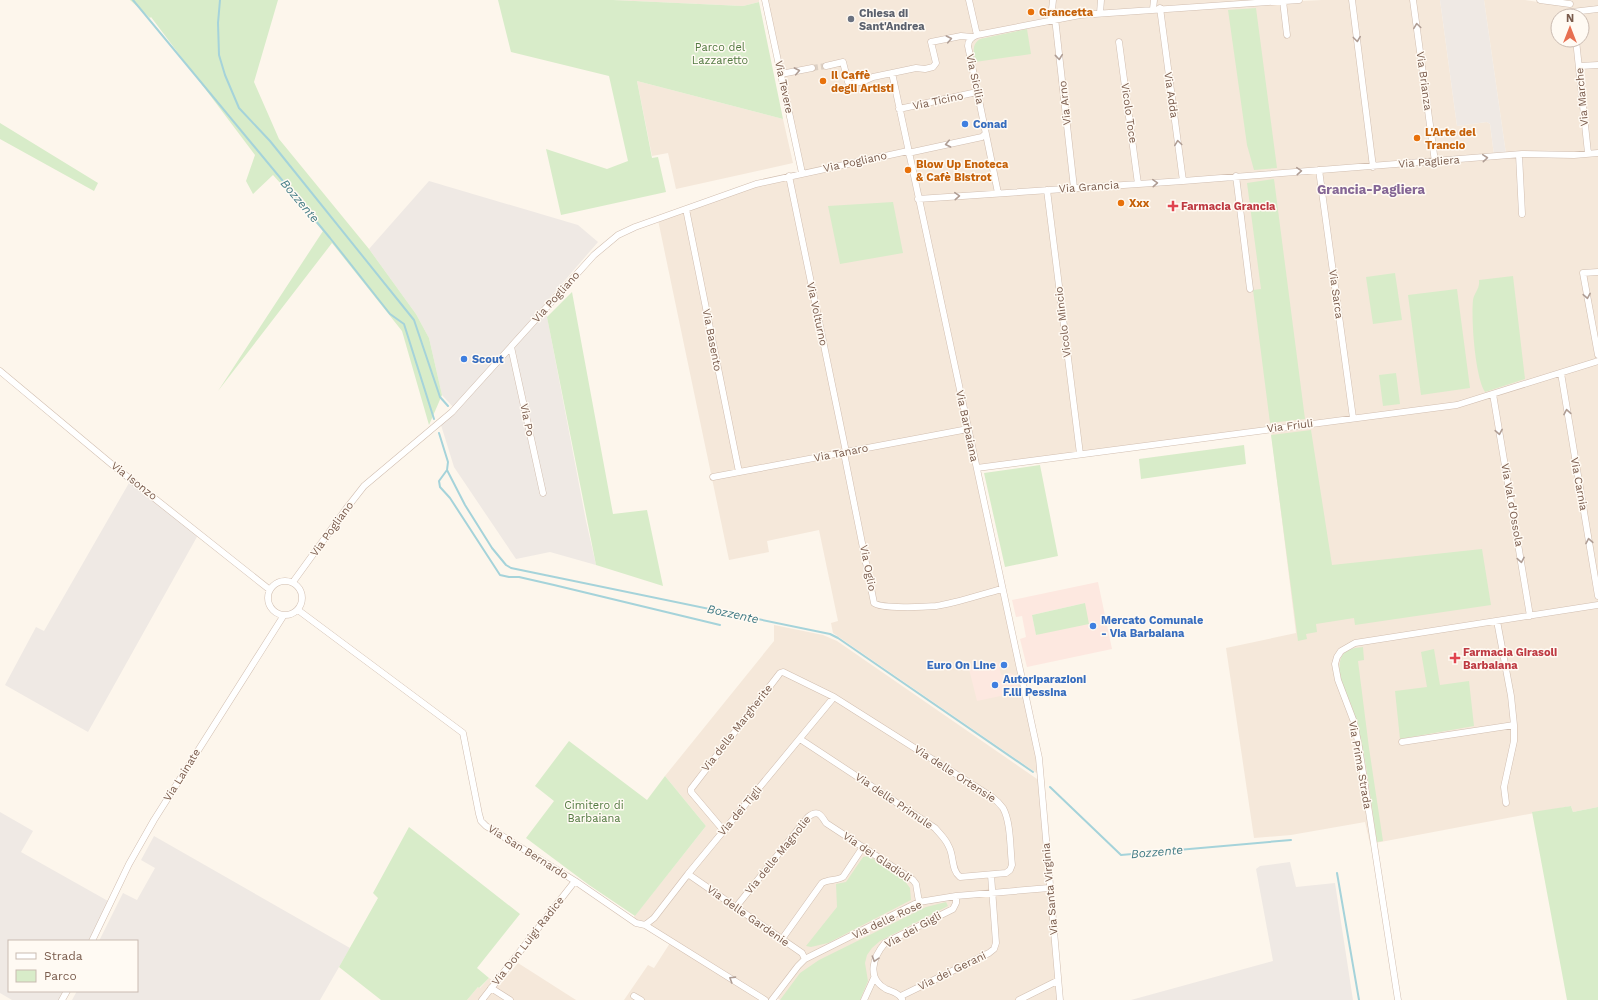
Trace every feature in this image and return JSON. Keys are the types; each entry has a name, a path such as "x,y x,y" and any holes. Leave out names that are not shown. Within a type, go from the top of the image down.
{"street":[{"name":"Via Tevere","path":"765,0 802,173"},
{"name":"Via Sicilia","path":"970,0 975,36 969,40 968,46 998,193"},
{"name":"Via Arno","path":"1053,0 1053,19 1074,188"},
{"path":"1100,13 1101,0"},
{"path":"1153,9 1154,0"},
{"path":"826,66 843,62 847,81 850,84 916,68 925,69 934,67 936,63 931,42 961,36 975,36 1053,19 1100,13 1299,0"},
{"path":"1352,0 1373,166"},
{"name":"Via Brianza","path":"1413,0 1435,162"},
{"path":"1540,0 1570,2"},
{"path":"1283,1 1287,35"},
{"name":"Via Adda","path":"1160,8 1183,181"},
{"name":"Vicolo Toce","path":"1119,42 1138,184"},
{"name":"Via Marche","path":"1577,48 1588,154"},
{"path":"1580,66 1598,65"},
{"path":"781,74 812,68"},
{"name":"Via Barbaiana","path":"892,73 1039,758 1041,778"},
{"name":"Via Ticino","path":"899,109 977,92"},
{"name":"Via Pogliano","path":"293,582 364,486 452,412 606,244 626,231 751,186 802,173 982,137 985,134"},
{"name":"Via Pagliera","path":"1260,174 1519,155 1574,155 1598,153"},
{"path":"1519,155 1522,214"},
{"name":"Via Sarca","path":"1319,170 1353,418"},
{"name":"Via Grancia","path":"918,199 1183,181 1260,174"},
{"name":"Via Volturno","path":"789,176 845,452"},
{"path":"1236,176 1250,289"},
{"name":"Vicolo Mincio","path":"1047,190 1080,454"},
{"name":"Via Basento","path":"686,209 739,472"},
{"path":"1598,272 1583,273 1598,355"},
{"name":"Via Po","path":"511,347 543,493"},
{"name":"Via Friuli","path":"977,468 1457,405 1598,361"},
{"name":"Via Isonzo","path":"0,371 116,467 270,590"},
{"name":"Via Carnia","path":"1560,373 1598,596"},
{"name":"Via Val d'Ossola","path":"1493,394 1530,616"},
{"name":"Via Tanaro","path":"714,477 968,429"},
{"name":"Via Oglio","path":"845,452 874,603 877,606 936,606 1002,589"},
{"path":"280,582 293,582 302,592 302,599 298,610 291,614 284,615 277,613 272,609 269,603 268,597 270,590 274,585 280,582"},
{"name":"Via Prima Strada","path":"1398,1000 1354,722 1336,672 1337,656 1346,647 1355,643 1598,605"},
{"name":"Via San Bernardo","path":"298,610 463,732 479,814 481,821 486,826 575,881 636,923 646,925 765,1000"},
{"name":"Via Lainate","path":"92,940 129,864 151,825 284,615"},
{"path":"1497,621 1511,696 1514,725 1514,741 1504,787 1506,803"},
{"name":"Via delle Margherite","path":"724,831 691,792 691,789 780,674 786,673 834,697"},
{"name":"Via dei Tigli","path":"646,925 654,918 688,874 834,697"},
{"name":"Via delle Ortensie","path":"834,697 992,797 999,803 1004,810 1007,820 1012,865 1010,870 1006,873 990,875"},
{"path":"1402,742 1514,725"},
{"name":"Via delle Primule","path":"800,739 935,828 949,845 954,870 957,874 965,877 990,875"},
{"name":"Via Santa Virginia","path":"1041,778 1057,982 1060,1000"},
{"name":"Via delle Magnolie","path":"736,907 808,817 812,813 818,813 822,815 823,818"},
{"name":"Via dei Gladioli","path":"823,818 826,823 913,880 916,884 919,902"},
{"path":"782,939 822,883 843,877 863,847"},
{"name":"Via delle Gardenie","path":"688,874 802,953 805,959"},
{"path":"990,875 992,893"},
{"name":"Via Don Luigi Radice","path":"482,1000 575,881"},
{"name":"Via delle Rose","path":"772,1000 805,959 919,902 956,896 1050,888"},
{"name":"Via dei Gerani","path":"902,998 994,949 996,944 992,893"},
{"name":"Via dei Gigli","path":"874,978 872,969 874,960 878,951 885,943 953,909 956,902 956,896"},
{"path":"864,1000 874,978 886,989 902,998"},
{"path":"1019,1000 1057,982"},
{"path":"491,988 510,1000"},
{"path":"634,996 641,1000"}],"shaded area":[{"path":"613,0 759,0 759,2 743,6"},
{"path":"767,0 1280,0 1079,14 969,40 976,92 898,108 907,150 803,172"},
{"path":"1322,0 1440,0 1457,126 1487,122 1490,124 1494,155 919,198 900,110 979,93 969,45 973,38 1051,20 1243,4"},
{"path":"1440,0 1484,0 1506,154 1494,155 1490,124 1487,122 1457,126"},
{"path":"1484,0 1525,0 1558,5 1572,3 1572,0 1598,0 1598,151 1506,154"},
{"path":"637,81 783,119 793,163 676,189 668,153 652,156"},
{"path":"907,152 1038,759 1038,774 833,633 831,623 838,621 819,530 767,541 769,552 729,560 658,220 757,186"},
{"path":"1598,154 1598,360 1456,403 978,467 920,201 1517,156"},
{"path":"429,181 578,225 598,242 510,344 453,407 442,395 429,338 416,314 369,249"},
{"path":"546,311 586,521 596,565 550,552 516,559 454,467 441,425 511,352"},
{"path":"1598,362 1598,807 1573,812 1571,806 1370,844 1365,822 1291,835 1254,838 1226,648 1296,633 1271,432 1457,407"},
{"path":"129,483 198,535 88,732 5,685 36,627 44,631"},
{"name":"Mercato Comunale - Via Barbaiana","path":"1098,582 1112,649 1027,667 1020,639 1026,637 1022,616 1016,617 1012,600","holes":["1085,603 1037,635 1032,615"]},
{"path":"774,625 823,635 837,641 1040,781 1061,1000 780,1000 774,996 771,1000 767,1000 633,918 706,826 665,776 774,641"},
{"path":"998,662 1001,675 1010,673 1015,675 1019,692 977,701 969,669"},
{"path":"0,812 33,831 21,852 108,901 89,940 8,940 8,992 64,992 60,1000 12,1000 0,993"},
{"path":"154,836 350,948 320,1000 72,1000 76,992 138,992 138,940 100,940 123,893 137,900 155,868 141,860"},
{"path":"1290,862 1296,887 1335,883 1353,1000 1131,1000 1273,961 1256,869 1260,866"},
{"path":"670,943 761,1000 624,1000 648,965 654,968"},
{"path":"518,963 576,1000 467,1000 478,987 480,988 489,978 500,985"}],"green space":[{"path":"130,0 278,0 254,82 279,139 369,249 416,314 429,338 442,395 429,425 402,331 332,243 218,391 323,231 273,175 253,194 246,181 255,155 151,17 150,18"},
{"name":"Parco del Lazzaretto","path":"498,0 613,0 743,6 759,2 783,119 637,81 652,158 658,157 666,192 561,215 546,149 607,169 628,161 609,76 511,52"},
{"path":"1256,8 1277,168 1254,170 1247,145 1228,10"},
{"path":"1027,29 1031,54 975,62 974,46 980,39"},
{"path":"0,123 98,183 94,191 0,139"},
{"path":"1274,179 1305,419 1270,423 1253,290 1261,289 1247,183"},
{"path":"893,202 903,253 840,264 828,206"},
{"path":"1395,273 1402,320 1373,324 1366,277"},
{"path":"1513,276 1525,379 1485,392 1479,374 1474,348 1473,300 1479,286 1479,280"},
{"path":"1457,289 1470,388 1421,395 1408,295"},
{"path":"572,292 613,514 647,510 663,586 596,565 547,317"},
{"path":"1396,373 1400,404 1383,406 1379,375"},
{"path":"1311,430 1332,565 1482,549 1491,605 1355,625 1354,618 1316,624 1317,632 1306,634 1307,639 1298,641 1271,435"},
{"path":"1244,445 1246,464 1141,479 1139,459"},
{"path":"1040,465 1058,556 1005,567 984,473"},
{"path":"1085,603 1089,624 1036,635 1032,615"},
{"path":"1363,647 1364,660 1358,661 1383,841 1377,842 1361,740 1352,707 1341,679 1339,668 1341,658 1345,652 1351,649"},
{"path":"1434,649 1440,685 1469,681 1474,726 1400,739 1395,691 1427,687 1421,652"},
{"name":"Cimitero di Barbaiana","path":"569,741 647,800 665,776 706,826 635,916 589,885 526,838 554,801 535,786"},
{"path":"1571,806 1573,812 1598,807 1598,1000 1567,1000 1532,812"},
{"path":"409,827 520,914 477,968 489,978 479,988 478,987 467,1000 381,1000 339,967 378,898 373,893"},
{"path":"869,856 904,880 910,888 911,900 828,943 811,947 806,946 837,907 836,884 846,882 863,857"},
{"path":"946,902 948,906 880,941 872,948 867,955 865,963 868,981 860,1000 780,1000 800,973 819,960 926,907"}],"waterway":[{"name":"Bozzente","path":"133,0 330,238 390,314 404,324 434,419"},
{"path":"220,0 218,23 219,55 225,75 239,108 270,141 414,320 440,397 448,406"},
{"name":"Bozzente","path":"439,433 448,462 447,470 465,505 492,548 506,565 511,568 830,634 1033,772"},
{"name":"Bozzente","path":"447,470 439,481 440,487 450,498 500,575 519,577 720,625"},
{"name":"Bozzente","path":"1050,787 1121,855 1291,840"},
{"name":"Bozzente","path":"1337,873 1359,1000"}],"tunnel":[{"path":"812,68 826,66"}],"place":[{"name":"Grancetta","path":"1031,12"},
{"name":"Chiesa di Sant'Andrea","path":"851,19"},
{"name":"Il Caffè degli Artisti","path":"823,81"},
{"name":"Conad","path":"965,124"},
{"name":"L'Arte del Trancio","path":"1417,138"},
{"name":"Blow Up Enoteca & Cafè Bistrot","path":"908,170"},
{"name":"Xxx","path":"1121,203"},
{"name":"Farmacia Grancia","path":"1173,206"},
{"name":"Scout","path":"464,359"},
{"name":"Mercato Comunale - Via Barbaiana","path":"1093,626"},
{"name":"Farmacia Girasoli Barbaiana","path":"1455,658"},
{"name":"Euro On Line","path":"1004,665"},
{"name":"Autoriparazioni F.lli Pessina","path":"995,685"}],"district":[{"name":"Grancia-Pagliera","path":"1371,189"}]}
